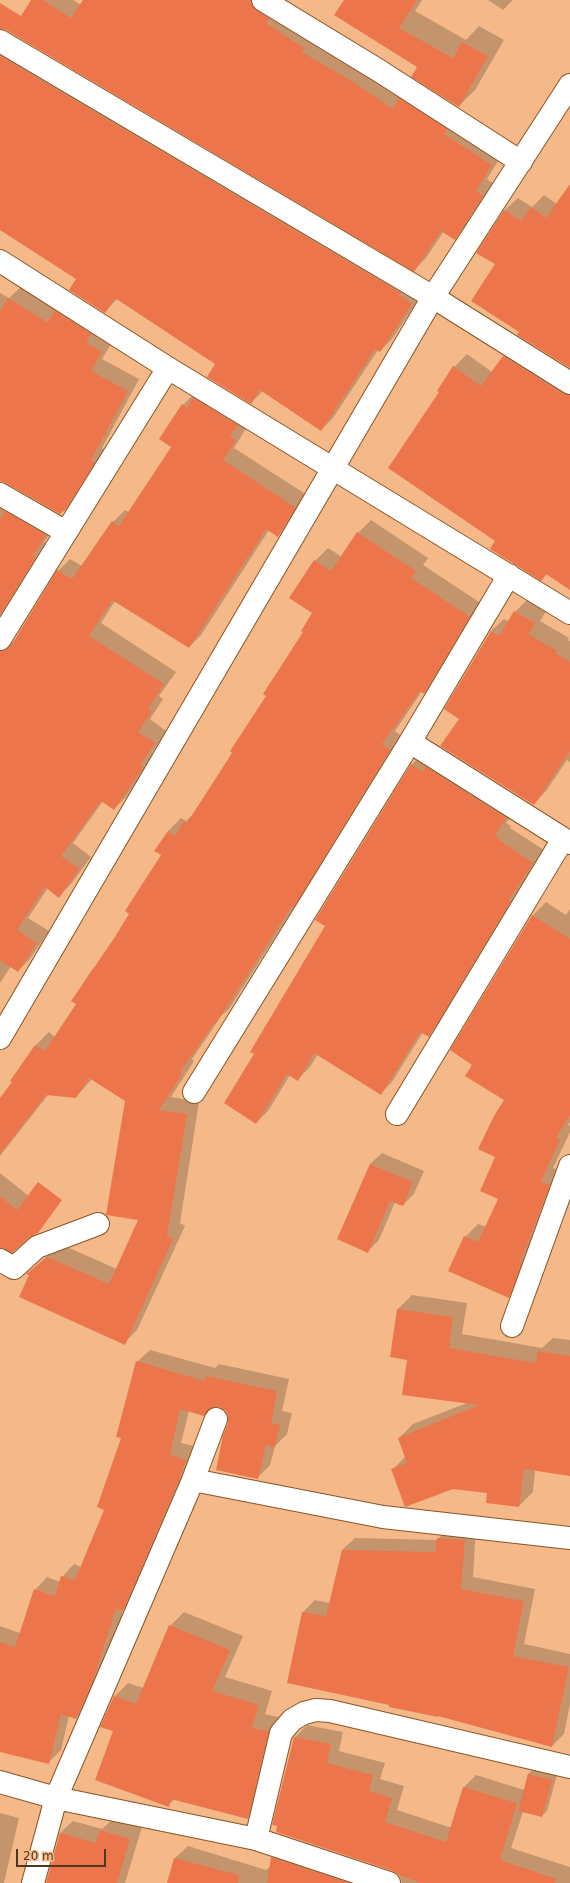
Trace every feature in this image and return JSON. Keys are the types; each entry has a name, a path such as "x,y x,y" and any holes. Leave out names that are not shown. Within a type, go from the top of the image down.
{"street":[{"path":"263,0 378,70 521,162"},
{"path":"0,41 432,297 570,383"},
{"path":"0,1038 432,297 570,85"},
{"path":"0,261 168,368 570,613"},
{"path":"0,639 168,368"},
{"path":"0,494 66,532"},
{"path":"194,1092 410,742 509,575"},
{"path":"397,1114 566,841 410,742"},
{"path":"512,1326 570,1166"},
{"path":"0,1260 14,1268 38,1247 98,1224"},
{"path":"34,1883 56,1798 194,1480 216,1419"},
{"path":"194,1480 383,1517 570,1538"},
{"path":"256,1839 282,1734 292,1720 304,1713 316,1710 337,1713 570,1767"},
{"path":"0,1782 56,1798 256,1839 389,1883"}],"building":[{"path":"31,0 43,0 71,18 83,0 251,0 252,6 256,10 269,18 266,23 304,48 302,52 353,82 393,109 399,98 447,129 444,134 492,165 476,191 483,196 455,240 441,231 414,272 6,30 0,29 0,3 21,16"},
{"path":"344,0 417,0 399,28 453,58 462,42 488,56 459,107 411,77 417,67 334,15"},
{"path":"0,56 401,293 399,295 412,304 380,352 375,349 321,431 260,390 251,404 207,377 215,364 115,298 105,313 69,290 76,279 0,230"},
{"path":"570,184 570,368 517,335 519,332 471,301 495,264 476,253 504,210 521,221 531,207 546,218"},
{"path":"8,298 47,322 55,311 91,334 86,342 102,352 91,371 128,391 91,460 95,463 64,512 63,511 60,514 0,481 0,311"},
{"path":"503,356 563,394 570,395 570,590 546,574 541,581 490,549 495,541 388,468 439,392 437,391 453,366 481,386"},
{"path":"193,398 238,425 230,436 236,440 223,460 296,508 278,537 266,529 189,648 112,600 89,636 164,684 148,709 152,711 138,732 155,743 140,765 143,767 114,810 101,801 61,856 79,869 59,898 45,887 17,930 37,943 18,972 0,960 0,651 6,650 11,646 57,570 72,579 112,521 119,526 171,447 159,439 182,404 187,408"},
{"path":"5,511 46,535 33,555 36,557 0,615 0,520"},
{"path":"357,532 416,571 411,578 470,617 424,694 420,691 382,744 390,750 294,907 292,906 216,1023 215,1022 180,1072 182,1074 159,1110 187,1114 167,1236 173,1239 125,1345 19,1297 29,1275 26,1274 47,1257 109,1284 138,1220 106,1215 125,1101 89,1078 76,1098 46,1095 0,1154 0,1098 35,1045 45,1051 76,1004 71,1001 115,937 129,914 125,911 161,855 154,851 168,831 175,836 184,821 187,823 232,753 230,751 266,696 263,694 303,632 301,631 312,613 289,598 314,560 331,571"},
{"path":"514,611 535,623 528,634 557,651 555,653 570,662 570,751 534,805 440,746 459,719 444,709 491,631 499,636"},
{"path":"411,764 422,771 426,767 506,818 495,835 500,839 499,840 533,863 509,900 511,901 429,1037 420,1032 381,1095 314,1053 298,1081 287,1074 256,1124 224,1103 254,1054 250,1052 325,926 315,920"},
{"path":"532,915 570,939 570,1115 556,1138 560,1140 541,1181 550,1185 520,1262 522,1263 509,1298 448,1271 464,1236 478,1242 498,1199 480,1191 495,1157 478,1149 494,1116 504,1100 465,1076 472,1065 450,1050"},
{"path":"370,1164 413,1182 403,1206 390,1201 368,1253 337,1239"},
{"path":"38,1182 62,1200 38,1233 29,1238 12,1253 0,1248 0,1196 17,1210"},
{"path":"397,1309 453,1317 449,1348 536,1363 538,1351 570,1356 570,1476 524,1469 519,1507 486,1503 487,1493 453,1489 405,1507 391,1469 407,1463 398,1438 479,1405 402,1395 407,1360 390,1357"},
{"path":"136,1361 205,1381 206,1376 277,1391 271,1423 280,1425 275,1447 266,1445 258,1479 216,1470 223,1435 228,1423 226,1411 220,1407 214,1407 208,1410 204,1416 180,1409 170,1455 186,1460 177,1485 123,1611 116,1608 92,1684 76,1719 61,1714 49,1764 0,1752 0,1642 15,1647 34,1589 55,1596 61,1576 75,1580 104,1510 97,1507 121,1438 116,1437"},
{"path":"437,1538 465,1540 461,1589 524,1601 513,1656 569,1667 552,1747 438,1716 389,1707 389,1705 287,1683 302,1612 326,1616 342,1550 435,1552"},
{"path":"169,1625 230,1650 212,1691 259,1705 252,1728 269,1731 248,1819 171,1799 169,1807 95,1780 113,1731 100,1727 114,1696 136,1704"},
{"path":"294,1737 331,1744 327,1763 373,1775 369,1791 392,1798 385,1822 446,1842 463,1787 517,1803 500,1860 556,1879 555,1883 421,1883 399,1875 393,1871 276,1832 277,1826 272,1825"},
{"path":"528,1774 552,1780 542,1817 518,1811"},
{"path":"100,1830 130,1839 117,1883 46,1883 60,1833 96,1843"},
{"path":"271,1857 349,1883 267,1883"},
{"path":"174,1858 239,1875 238,1883 167,1883"}]}
